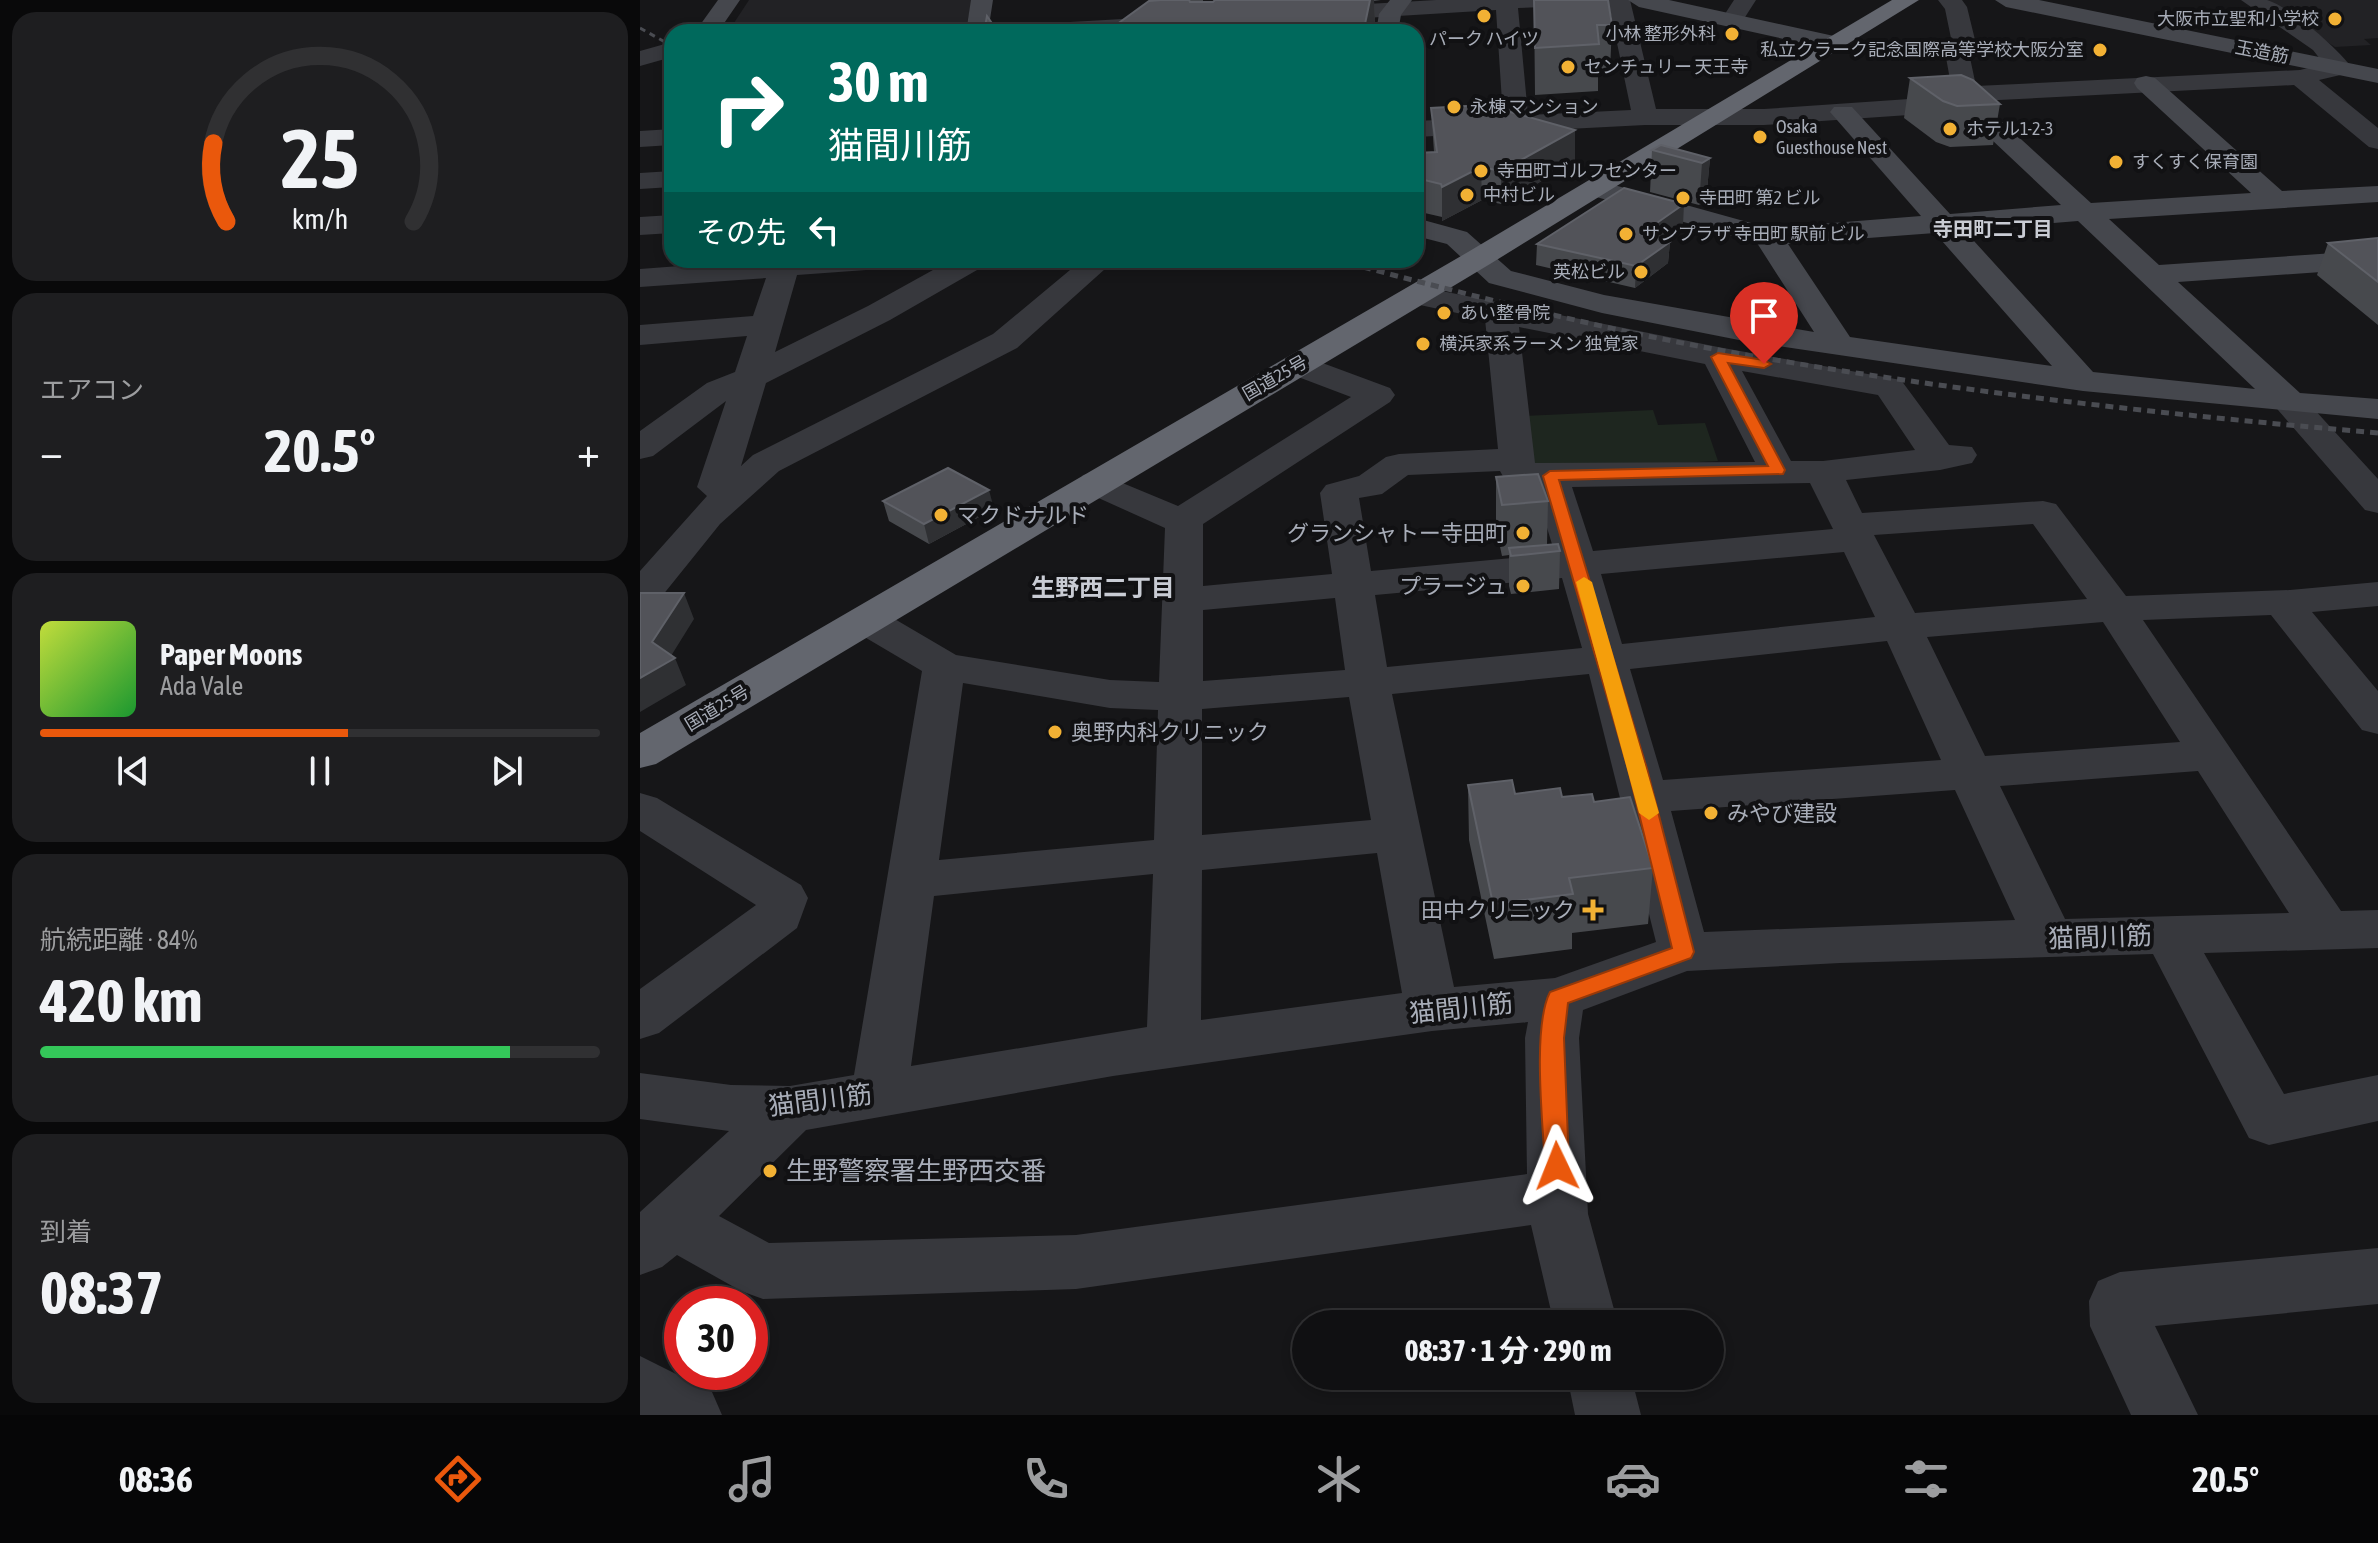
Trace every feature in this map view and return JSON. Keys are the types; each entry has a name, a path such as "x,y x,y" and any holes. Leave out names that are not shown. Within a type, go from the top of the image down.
{"highway":[{"name":"国道25号","path":"640,753 1417,295 1908,0"}],"street":[{"path":"712,24 729,0"},
{"path":"978,24 982,0"},
{"path":"1300,12 1397,4 1544,0"},
{"path":"1619,0 1645,117"},
{"path":"1639,0 1834,43"},
{"path":"1732,20 1745,0"},
{"path":"1949,0 1956,7 1964,44 1957,52 1968,98 2290,403 2378,502"},
{"name":"玉造筋","path":"2006,0 2378,76"},
{"path":"2252,0 2321,45 2340,68"},
{"path":"1506,2 1516,123"},
{"path":"1390,24 1397,4"},
{"path":"1147,24 1195,21"},
{"path":"1424,129 1645,117 1710,118 1843,112 2146,83 2300,77 2340,68 2378,65"},
{"path":"2300,77 2378,141"},
{"path":"2146,83 2275,200"},
{"path":"1843,112 2083,381"},
{"path":"640,139 664,138"},
{"path":"640,181 664,180"},
{"path":"1596,188 1768,237 2085,212 2378,194"},
{"path":"640,226 664,224"},
{"path":"1424,229 1457,238 1500,277 1602,304 1840,347 2083,381 2378,409"},
{"path":"1768,237 1840,347"},
{"path":"2152,275 2378,259"},
{"path":"640,278 737,268"},
{"path":"735,489 716,487 784,268"},
{"path":"640,448 719,390 891,307 959,268"},
{"path":"640,597 707,516 766,463 1005,341 1091,268"},
{"path":"1417,295 1718,357 1889,387 1949,457 1823,472 1399,465 1369,486 1345,489 1339,493 1368,682 1432,1010"},
{"path":"1499,313 1533,467 1579,564 1645,797 1684,952"},
{"path":"640,335 767,325"},
{"path":"1718,357 1777,470"},
{"path":"1181,521 1378,395 1297,365"},
{"path":"1823,472 1901,627 2049,939"},
{"path":"1096,483 1184,523 1174,1047"},
{"path":"1183,600 1579,564 2043,512 2115,609 2327,931"},
{"path":"866,620 944,666 1110,694 1181,697 1368,682 1901,627 2115,609 2282,602 2378,594"},
{"path":"2282,602 2378,720"},
{"path":"879,1092 944,666"},
{"path":"1645,797 2212,755"},
{"path":"640,809 783,898 779,915 640,1018"},
{"path":"910,880 1398,834"},
{"name":"猫間川筋","path":"640,1096 731,1108 790,1109 879,1092 1174,1047 1432,1010 1558,998 1684,952 2378,929"},
{"path":"2168,935 2269,1121 2378,1098"},
{"path":"1558,998 1552,1038 1558,1214 1582,1310"},
{"path":"790,1109 656,1235 763,1271 1076,1262 1558,1195"},
{"path":"2165,1415 2122,1326 2120,1301 2378,1276"},
{"path":"640,1387 689,1415"},
{"path":"1602,1390 1608,1415"}],"shaded area":[{"path":"749,0 972,0 967,24 733,24"},
{"name":"大阪市立聖和小学校","path":"2263,0 2378,0 2378,38 2364,39 2371,45 2335,47"},
{"path":"1653,410 1658,425 1705,423 1718,461 1534,470 1524,416"}],"building":[{"path":"1370,0 1365,24 1117,24 1149,1"},
{"path":"1534,0 1608,0 1612,25 1597,25 1599,44 1535,48"},
{"path":"1961,75 1973,80 2000,104 1957,106 1943,101 1910,78"},
{"path":"1485,105 1575,130 1501,171 1481,167 1442,187 1441,184 1424,180 1424,153 1437,152 1431,108"},
{"path":"1661,145 1710,158 1702,163 1652,150"},
{"path":"1624,188 1684,204 1641,234 1670,242 1636,266 1537,244"},
{"path":"2378,238 2378,282 2328,243"},
{"path":"948,468 989,490 924,524 883,501"},
{"path":"1538,474 1548,501 1502,505 1496,477"},
{"path":"1558,544 1560,551 1511,556 1509,548"},
{"path":"640,593 684,593 652,642 675,658 640,678"},
{"path":"1512,780 1515,794 1560,788 1562,797 1592,794 1594,802 1630,797 1653,868 1569,878 1573,894 1493,904 1468,785"}],"railway":[{"path":"640,28 664,42"},
{"path":"1367,268 1578,321 1805,365 2050,400 2378,433"}],"slow traffic":[{"path":"1584,582 1649,813"}],"place":[{"name":"パーク ハイツ","path":"1484,16"},
{"name":"大阪市立聖和小学校","path":"2335,19"},
{"name":"小林 整形外科","path":"1732,34"},
{"name":"私立クラーク記念国際高等学校大阪分室","path":"2100,50"},
{"name":"センチュリー 天王寺","path":"1568,67"},
{"name":"永棟 マンション","path":"1454,107"},
{"name":"ホテル1-2-3","path":"1950,129"},
{"name":"Osaka Guesthouse Nest","path":"1760,137"},
{"name":"すくすく保育園","path":"2116,162"},
{"name":"寺田町ゴルフセンター","path":"1481,171"},
{"name":"中村ビル","path":"1467,195"},
{"name":"寺田町 第2 ビル","path":"1683,198"},
{"name":"サンプラザ 寺田町 駅前 ビル","path":"1626,234"},
{"name":"英松ビル","path":"1641,272"},
{"name":"あい整骨院","path":"1444,313"},
{"name":"横浜家系ラーメン 独覚家","path":"1423,344"},
{"name":"マクドナルド","path":"941,515"},
{"name":"グランシャトー寺田町","path":"1523,533"},
{"name":"プラージュ","path":"1523,586"},
{"name":"奥野内科クリニック","path":"1055,732"},
{"name":"みやび建設","path":"1711,813"},
{"name":"田中クリニック","path":"1593,910"},
{"name":"生野警察署生野西交番","path":"770,1171"}],"district":[{"name":"寺田町二丁目","path":"1993,229"},
{"name":"生野西二丁目","path":"1103,588"}],"route":[{"path":"1557,1166 1552,1038 1558,998 1684,952 1645,797 1579,564 1550,476 1777,470 1718,357 1764,364"}]}
